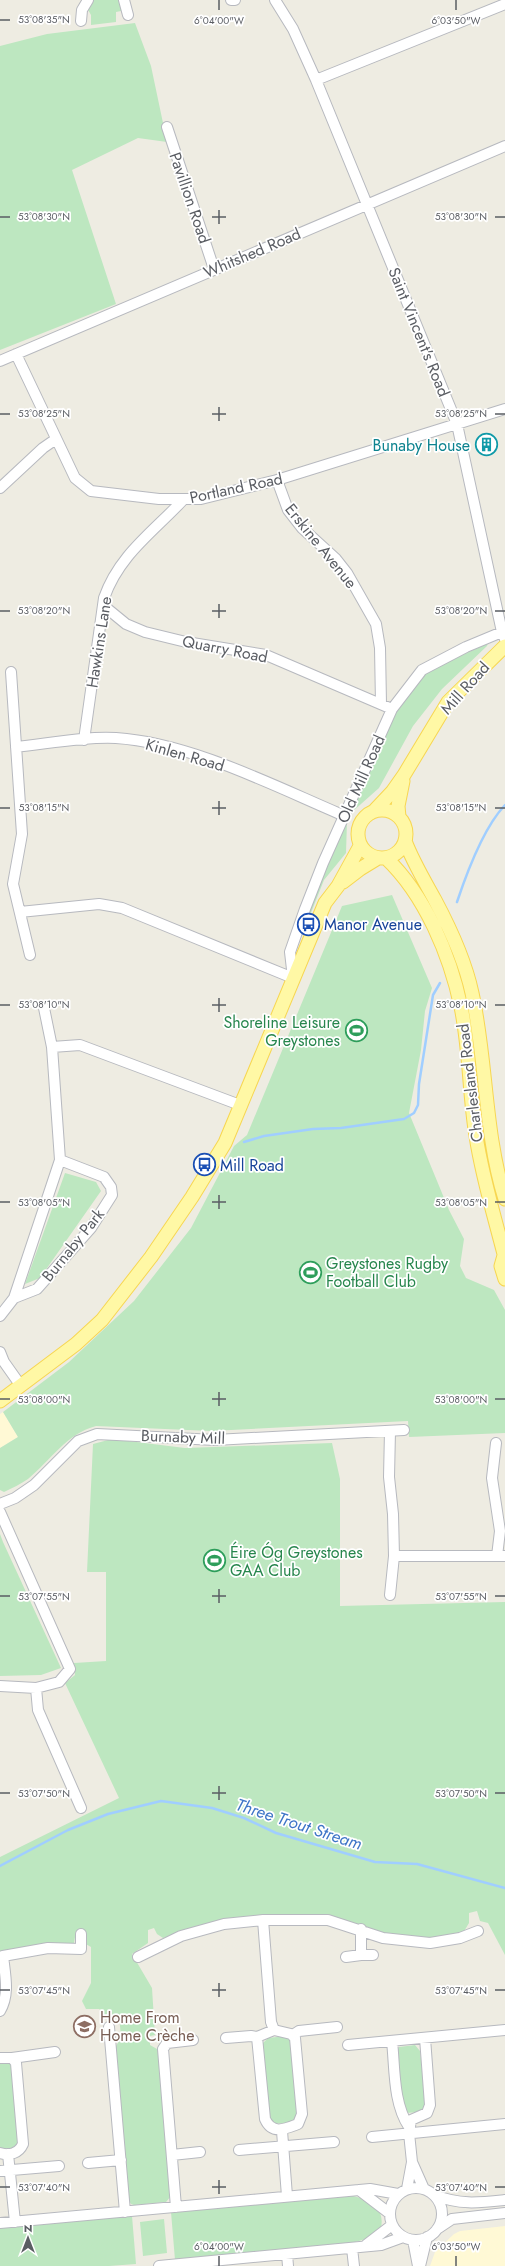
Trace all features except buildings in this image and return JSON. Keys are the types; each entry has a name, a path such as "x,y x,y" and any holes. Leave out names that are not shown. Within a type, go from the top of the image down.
{"main road":[{"name":"Mill Road","path":"375,810 392,792 404,775 448,702 505,646"},
{"name":"Mill Road","path":"399,817 398,806 404,775"},
{"path":"338,886 360,868 382,858 396,854 405,841 405,826 399,817 387,810 375,810 364,817 358,828 358,838 360,846 370,855 382,858"},
{"name":"Charlesland Road","path":"405,841 411,858 444,918 463,960 472,993 478,1029 490,1139 505,1199"},
{"path":"0,1401 76,1344 102,1320 151,1257 192,1197 225,1143 325,903 338,886 360,846"},
{"name":"Charlesland Road","path":"382,858 396,868 421,905 440,941 451,969 461,1008 472,1109 480,1160 504,1253 501,1266 505,1278"}],"street":[{"path":"81,21 82,10 88,0"},
{"path":"124,0 128,15"},
{"name":"Saint Vincent's Road","path":"275,0 293,29 316,80 457,424 503,636"},
{"path":"316,80 505,4"},
{"name":"Pavillion Road","path":"167,127 214,269"},
{"name":"Whitshed Road","path":"0,361 366,203 505,146"},
{"name":"Portland Road","path":"16,354 75,478 91,491 126,496 183,500 201,499 277,480 505,409"},
{"path":"0,488 43,448 56,439"},
{"name":"Erskine Avenue","path":"277,480 288,510 302,528 336,559 347,573 376,624 380,648 381,704"},
{"name":"Hawkins Lane","path":"84,740 104,598 110,580 124,558 183,500"},
{"name":"Quarry Road","path":"104,606 126,624 145,632 186,642 266,655 392,709"},
{"name":"Old Mill Road","path":"293,978 290,952 323,863 392,709 422,670 466,647 503,636"},
{"path":"11,672 22,834 13,884 30,955"},
{"name":"Kinlen Road","path":"16,747 115,738 172,748 230,768 345,816"},
{"path":"20,912 99,904 122,908 293,978"},
{"name":"Burnaby Park","path":"0,1316 14,1298 60,1160 52,1047 44,1008"},
{"path":"52,1047 80,1045 240,1106"},
{"name":"Burnaby Park","path":"14,1298 37,1289 91,1228 112,1195 110,1187 104,1177 60,1160"},
{"path":"0,1352 4,1362 21,1386"},
{"name":"Burnaby Mill","path":"0,1504 15,1498 34,1484 78,1441 97,1434 215,1440 404,1430"},
{"path":"390,1431 389,1477 393,1514 394,1556 390,1595"},
{"path":"394,1556 501,1556 500,1531 492,1478 496,1443"},
{"path":"0,1512 70,1669 59,1682 36,1688 0,1686"},
{"path":"36,1688 38,1710 81,1808"},
{"path":"263,1920 271,2022 274,2030"},
{"path":"138,1957 181,1936 224,1924 263,1920 328,1920 361,1929 383,1938 430,1943 460,1938 478,1931"},
{"path":"361,1929 361,1955"},
{"path":"0,2011 5,2002 6,1994 1,1956 48,1948 81,1949 81,1934"},
{"path":"346,1957 373,1955"},
{"path":"109,2026 125,2212"},
{"path":"226,2038 251,2036 258,2037 274,2030 293,2035 299,2031 337,2027"},
{"path":"348,2045 505,2030"},
{"path":"258,2037 265,2119 271,2128 282,2131 298,2124 302,2114 295,2038 293,2035"},
{"path":"408,2189 412,2162 409,2130 411,2120 427,2113 430,2105 425,2038"},
{"path":"176,2207 163,2049 167,2043 193,2040"},
{"path":"392,2041 397,2098 401,2115 409,2130"},
{"path":"0,2058 12,2058 55,2052"},
{"path":"12,2058 16,2063 23,2144 21,2149 4,2154 5,2171 15,2222"},
{"path":"372,2137 409,2130 505,2124"},
{"path":"282,2131 287,2196"},
{"path":"239,2150 334,2142"},
{"path":"172,2155 200,2152"},
{"path":"88,2163 121,2160"},
{"path":"412,2162 424,2189"},
{"path":"5,2171 59,2166"},
{"path":"0,2223 155,2210 370,2189 398,2194"},
{"path":"419,2266 408,2238 392,2225 389,2213 390,2206 398,2194 408,2189 424,2189 451,2202 466,2203 505,2200"},
{"path":"359,2190 389,2213"},
{"path":"434,2195 438,2201 442,2215 437,2229"},
{"path":"419,2266 427,2238 452,2219 505,2213"},
{"path":"364,2246 392,2225"},
{"path":"159,2266 224,2263 287,2254 381,2245 408,2238 427,2238"},
{"path":"352,2248 354,2266"},
{"path":"287,2254 288,2266"}],"shaded area":[{"path":"3,1412 18,1437 0,1448 0,1414"},
{"path":"505,2226 505,2266 430,2266 435,2252 454,2234 460,2231"}],"green space":[{"path":"93,0 121,0 121,11 116,12 116,22 91,25 91,15 87,8"},
{"path":"135,23 151,66 167,142 138,138 72,170 116,304 0,350 0,46 47,34"},
{"path":"488,643 487,646 442,689 413,726 379,788 352,812 347,821 346,853 324,880 299,943 297,942 304,915 391,719 405,695 424,673"},
{"name":"Greystones Rugby Football Club","path":"392,895 432,988 425,1011 421,1050 409,1113 449,1210 464,1239 460,1266 466,1278 494,1290 505,1310 505,1433 409,1437 408,1421 211,1431 96,1426 85,1430 67,1441 25,1481 4,1492 0,1490 0,1448 18,1437 3,1412 69,1362 134,1301 191,1228 234,1146 247,1135 342,906"},
{"path":"65,1173 96,1182 101,1191 40,1278 25,1284"},
{"path":"112,1439 185,1448 332,1443 340,1479 340,1606 505,1602 505,1955 488,1923 480,1921 477,1911 469,1913 469,1923 463,1933 427,1940 386,1935 348,1921 328,1916 305,1915 233,1919 163,1938 157,1934 154,1928 148,1930 148,1943 132,1954 152,1988 155,2035 150,2036 150,2045 157,2049 159,2053 171,2196 166,2202 134,2205 131,2204 128,2199 115,2048 121,2037 119,2015 103,2016 102,2011 99,2009 86,2009 82,2001 91,1983 91,1947 84,1943 84,1931 76,1931 74,1943 0,1953 0,1857 119,1798 65,1683 75,1675 74,1663 106,1661 106,1572 87,1572 93,1444"},
{"path":"0,1534 61,1668 41,1675 0,1676"},
{"path":"286,2036 290,2038 298,2116 292,2123 279,2124 270,2121 268,2118 262,2044 268,2038"},
{"path":"415,2045 420,2051 426,2106 425,2110 406,2113 402,2104 397,2051 399,2047"},
{"path":"0,2062 12,2063 19,2142 14,2148 0,2149"},
{"path":"353,2196 371,2203 379,2210 381,2215 381,2228 369,2238 352,2243 175,2260 171,2212"},
{"path":"132,2216 136,2264 109,2266 0,2266 0,2228"},
{"path":"164,2219 167,2253 143,2256 140,2222"}],"waterway":[{"path":"457,902 483,837 497,814 505,805"},
{"path":"244,1142 264,1136 313,1129 341,1128 404,1119 414,1113 418,1105 419,1084 433,995 440,983"},
{"name":"Three Trout Stream","path":"0,1866 68,1830 108,1814 161,1801 212,1808 244,1818 276,1833 375,1862 417,1864 505,1888"}],"place":[{"name":"Bunaby House","path":"486,445"},
{"name":"Manor Avenue","path":"308,924"},
{"name":"Shoreline Leisure Greystones","path":"356,1031"},
{"name":"Mill Road","path":"204,1165"},
{"name":"Greystones Rugby Football Club","path":"310,1272"},
{"name":"Éire Óg Greystones GAA Club","path":"214,1561"},
{"name":"Home From Home Crèche","path":"84,2026"}]}
